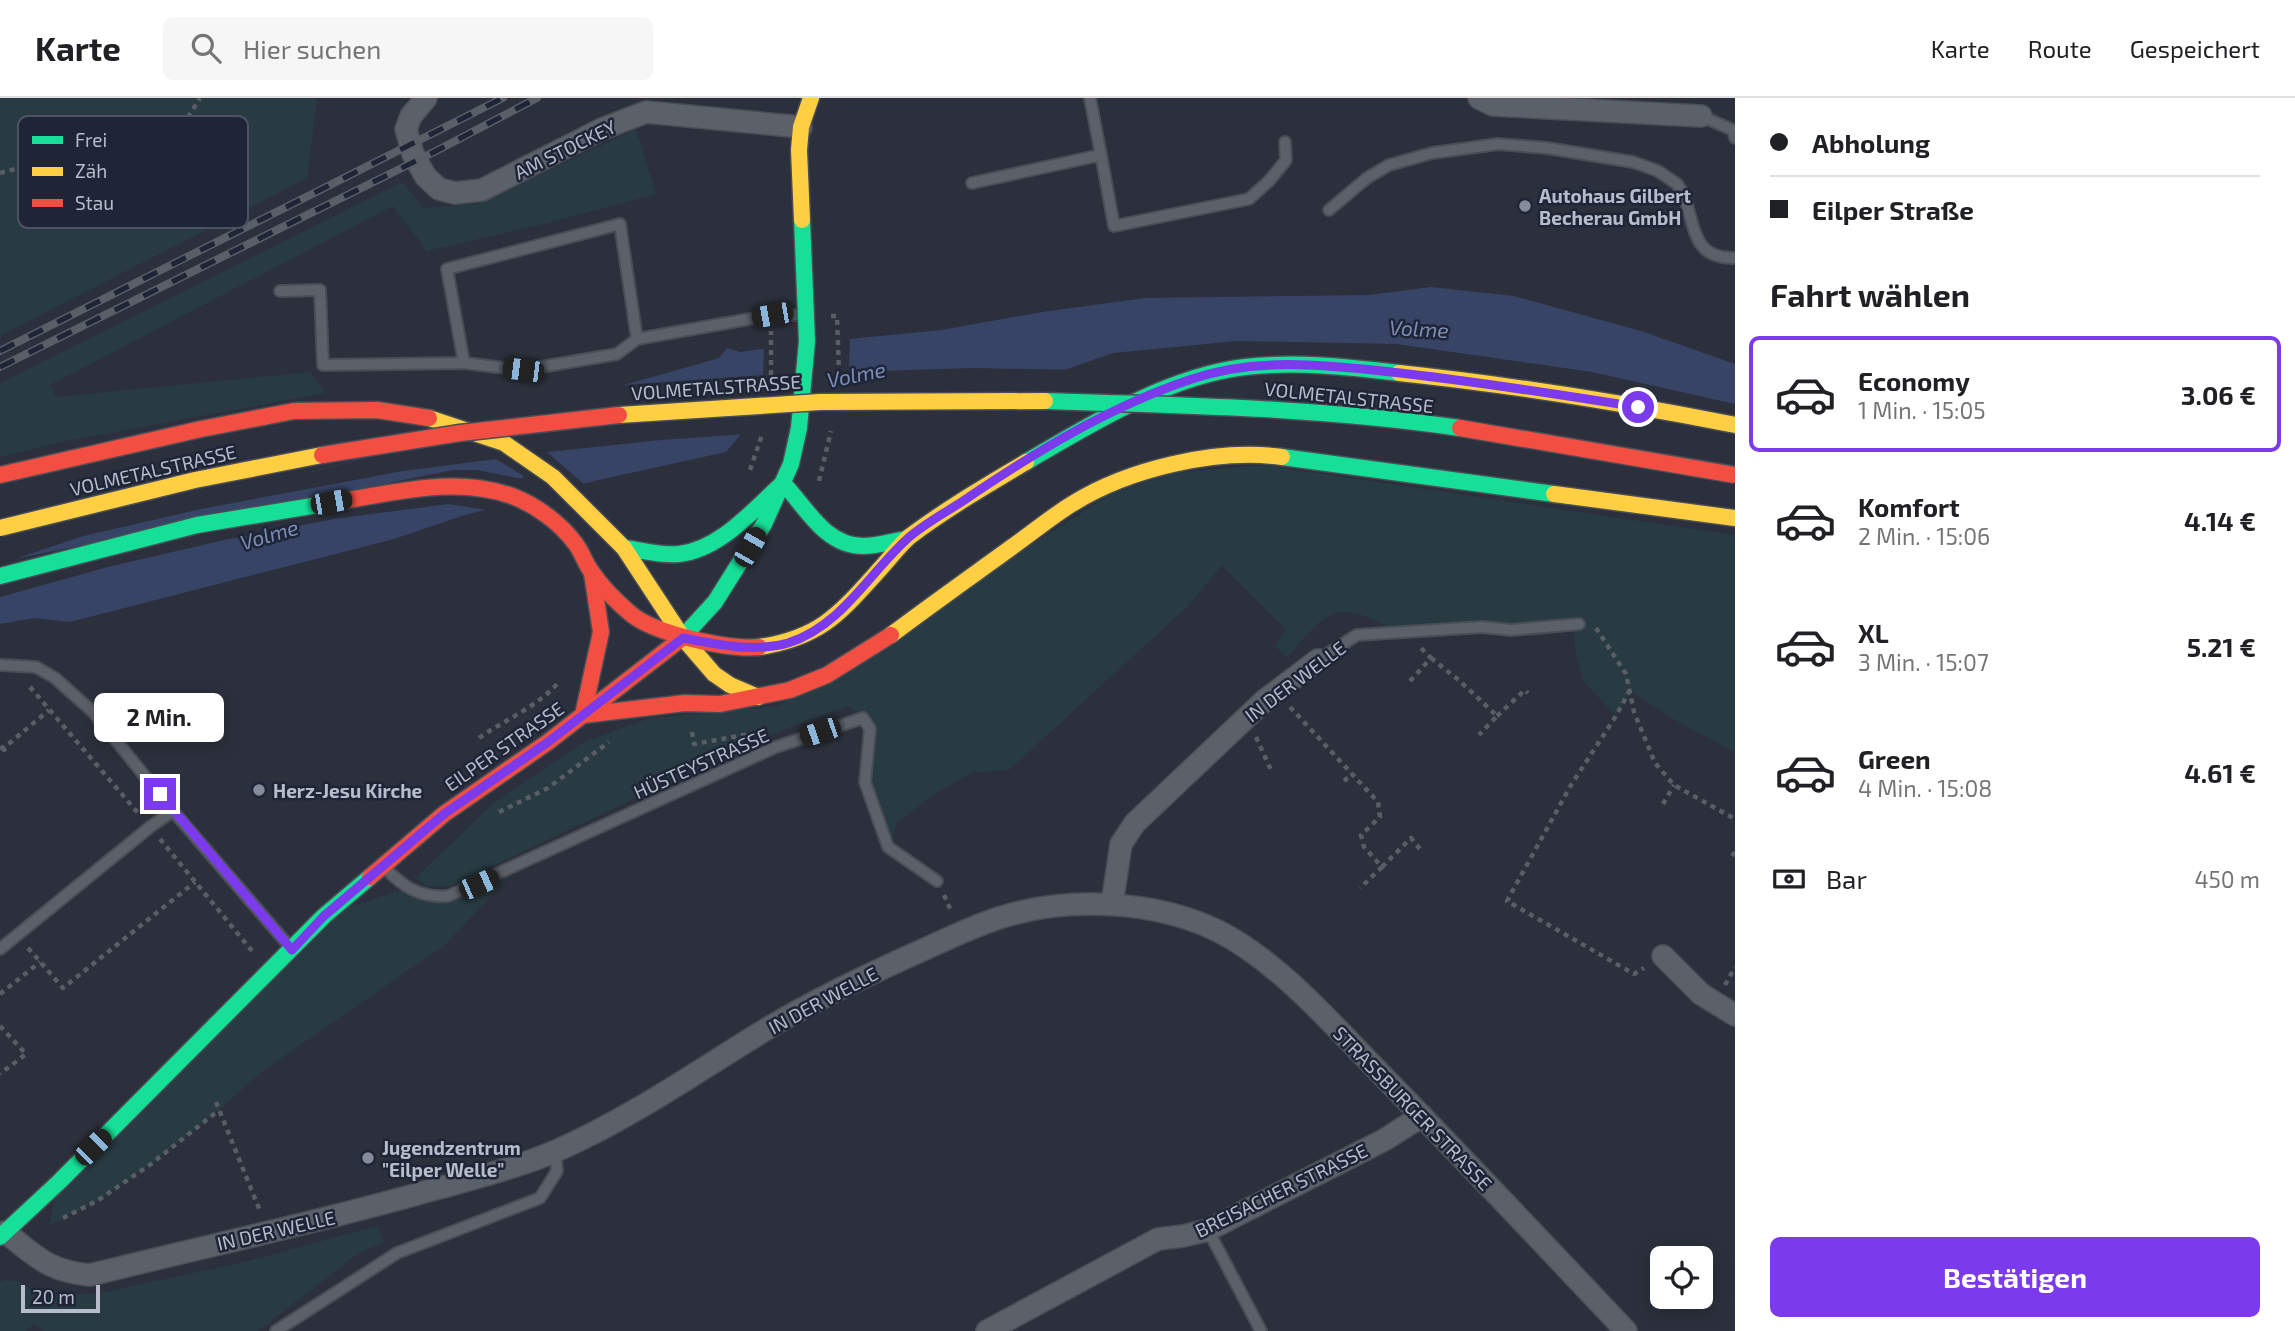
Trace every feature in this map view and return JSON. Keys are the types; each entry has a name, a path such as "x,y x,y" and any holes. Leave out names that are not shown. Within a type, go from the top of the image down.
{"main road":[{"name":"EILPER STRASSE","path":"2,1235 59,1182 324,916 444,814 548,742 683,638 715,602 764,524 791,464 800,428 807,315 799,150 801,127 811,98"},
{"path":"0,576 197,524 438,485 492,490 515,497 554,520 576,544 592,573 633,616 683,638 756,648 787,643 818,630 854,598 907,539 977,491 1102,417 1194,378 1243,367 1286,364 1336,366 1463,380 1735,425"},
{"name":"VOLMETALSTRASSE","path":"0,528 186,482 290,461 459,433 641,413 893,399 973,398 1206,406 1353,415 1526,439 1735,475"},
{"path":"0,475 201,429 294,411 377,410 431,418 504,443 553,477 624,548 683,638 714,674 730,685 758,697"},
{"path":"592,573 601,632 583,715 685,703 720,704 790,691 874,648 1073,503 1113,483 1173,464 1215,456 1260,454 1734,518"},
{"path":"624,548 681,555 699,551 718,539 783,483 833,539 860,547 907,539"}],"street":[{"name":"AM STOCKEY","path":"426,98 411,116 406,129 413,154 426,177 439,189 455,194 482,190 602,129 646,112 801,127"},
{"path":"1479,98 1493,105 1624,106 1701,116"},
{"name":"IN DER WELLE","path":"1112,904 1121,844 1135,823 1244,718 1318,660"},
{"name":"IN DER WELLE","path":"2,1235 45,1264 66,1273 89,1275 376,1206 555,1152 657,1100 768,1029 827,996 998,918 1048,908 1112,904 1176,915"},
{"name":"STRASSBURGER STRASSE","path":"1176,915 1219,932 1275,969 1422,1116 1626,1331"},
{"path":"1662,956 1702,994 1735,1015"},
{"name":"BREISACHER STRASSE","path":"987,1331 1158,1239 1209,1230 1384,1140 1422,1116"}],"lane":[{"path":"1090,98 1114,226 1249,199 1269,181 1286,160 1286,142"},
{"path":"1701,116 1734,132"},
{"path":"1329,210 1378,170 1402,161 1483,145 1536,147 1633,162 1658,171 1677,184 1687,200 1700,245 1716,257 1735,258"},
{"path":"972,184 1101,155"},
{"path":"464,363 447,269 620,224 637,339"},
{"path":"280,291 320,290 323,365 464,363 523,370 617,354 637,339 772,315 807,315"},
{"name":"IN DER WELLE","path":"1318,660 1357,635 1482,627 1511,630 1579,624"},
{"path":"0,665 36,667 74,693 93,712 173,811 292,950"},
{"name":"HÜSTEYSTRASSE","path":"382,865 398,883 420,895 449,896 776,747 863,718 870,729 865,782 888,847 937,881"},
{"path":"0,949 173,811"},
{"path":"276,1331 397,1253 540,1198 557,1171 555,1152"},
{"path":"1209,1230 1261,1331"}],"path":[{"path":"189,116 200,98"},
{"path":"0,173 18,168"},
{"path":"837,316 839,338"},
{"path":"1579,624 1596,627 1626,674 1643,737 1655,763 1674,785 1735,819"},
{"path":"1405,632 1497,716"},
{"path":"1410,681 1431,658"},
{"path":"480,738 539,702 564,677"},
{"path":"1479,735 1525,690 1528,693"},
{"path":"1630,690 1571,785 1507,901 1634,974 1662,956"},
{"path":"1276,692 1378,802 1380,817 1362,835 1362,841 1382,867"},
{"path":"7,755 1,748 29,729 49,710"},
{"path":"694,744 744,735 765,736"},
{"path":"496,814 548,788 612,739"},
{"path":"1258,741 1271,770"},
{"path":"1344,781 1352,774"},
{"path":"1662,804 1674,785"},
{"path":"1360,888 1410,838 1420,849"},
{"path":"937,881 961,933"},
{"path":"17,935 63,988 195,882"},
{"path":"0,994 40,961"},
{"path":"0,1026 26,1054 0,1074"},
{"path":"216,1102 269,1231"},
{"path":"61,1219 97,1200 151,1164 219,1110"}],"shaded area":[{"path":"0,98 317,98 307,178 248,208 248,116 18,116 18,228 210,228 0,336"},
{"path":"636,129 656,194 427,251 393,206 50,385 56,397 310,372 326,393 61,442 0,457 0,384 22,372 403,182 423,208 478,204"},
{"path":"1262,465 1735,535 1735,752 1678,722 1630,691 1616,716 1583,681 1576,655 1573,622 1389,627 1354,613 1341,612 1321,621 1287,658 1275,646 1286,629 1222,565 1188,606 1009,770 973,772 933,795 897,823 888,847 865,782 870,729 863,718 848,706 807,720 726,755 451,886 428,887 415,878 494,803 584,742 650,718 779,706 1111,494 1171,473"},
{"path":"521,864 445,945 260,1073 219,1110 151,1164 97,1201 49,1225 59,1182 324,916 407,888 433,897"},
{"path":"377,1226 384,1242 359,1253 258,1331 44,1331 34,1324 26,1331 0,1331 0,1282 6,1280 17,1281 41,1296 101,1293 248,1261"}],"water":[{"name":"Volme","path":"1431,287 1514,296 1641,331 1735,364 1735,404 1592,372 1396,344 1237,341 1113,353 975,401 748,426 726,452 594,481 462,516 394,539 70,622 35,618 0,624 0,564 89,534 719,358 727,348 740,352 941,330 1042,312 1145,298 1369,295"}],"pier":[{"path":"850,337 849,372 972,368 1076,370 976,405 878,420 749,430 746,434 547,452 586,486 494,511 448,504 334,519 224,540 108,567 0,597 0,562 453,470 477,470 522,479 524,476 496,459 403,471 201,509 53,543 88,531 391,451 609,386 763,375 764,349"}],"railway":[{"path":"248,226 503,98"},
{"path":"0,367 436,151 537,98"},
{"path":"0,351 245,228"}],"traffic: fast":[{"path":"681,639 715,602 764,524 791,464 799,428 807,341 802,220"},
{"path":"1026,462 1131,404 1187,380 1216,372 1245,367 1303,365 1399,373"},
{"path":"1045,401 1305,412 1460,428"},
{"path":"1282,457 1554,494"},
{"path":"624,548 665,554 694,551 736,527 783,483 817,524 838,540 863,546 907,539"},
{"path":"0,576 197,525 348,500"},
{"path":"0,1237 59,1182 324,916 370,877"}],"traffic: slow":[{"path":"802,220 799,150 801,127 811,98"},
{"path":"1399,373 1568,395 1735,425"},
{"path":"619,415 820,402 1045,401"},
{"path":"429,418 504,443 553,477 624,548 683,638 714,674 730,685 758,697"},
{"path":"0,528 195,480 322,455"},
{"path":"891,635 1057,514 1094,492 1146,471 1173,464 1229,456 1282,457"},
{"path":"759,647 798,637 828,621 909,537 1026,462"},
{"path":"1554,494 1735,518"}],"traffic: jam":[{"path":"0,475 201,429 294,411 377,410 429,418"},
{"path":"322,455 460,433 619,415"},
{"path":"1460,428 1735,475"},
{"path":"348,500 450,487 471,487 512,496 539,510 562,528 605,588 626,610 642,621 693,639 730,646 759,647"},
{"path":"592,573 601,632 583,715 685,703 720,704 790,690 827,675 891,635"},
{"path":"370,877 444,814 548,742 681,639"}],"place":[{"name":"Autohaus Gilbert Becherau GmbH","path":"1525,206"},
{"name":"Herz-Jesu Kirche","path":"259,790"},
{"name":"Jugendzentrum \"Eilper Welle\"","path":"368,1158"}],"route":[{"path":"160,794 292,950 324,916 444,814 548,742 683,638 756,648 787,643 818,630 854,598 907,539 977,491 1059,441 1144,397 1194,378 1243,367 1286,364 1336,366 1463,380 1638,407"}]}
